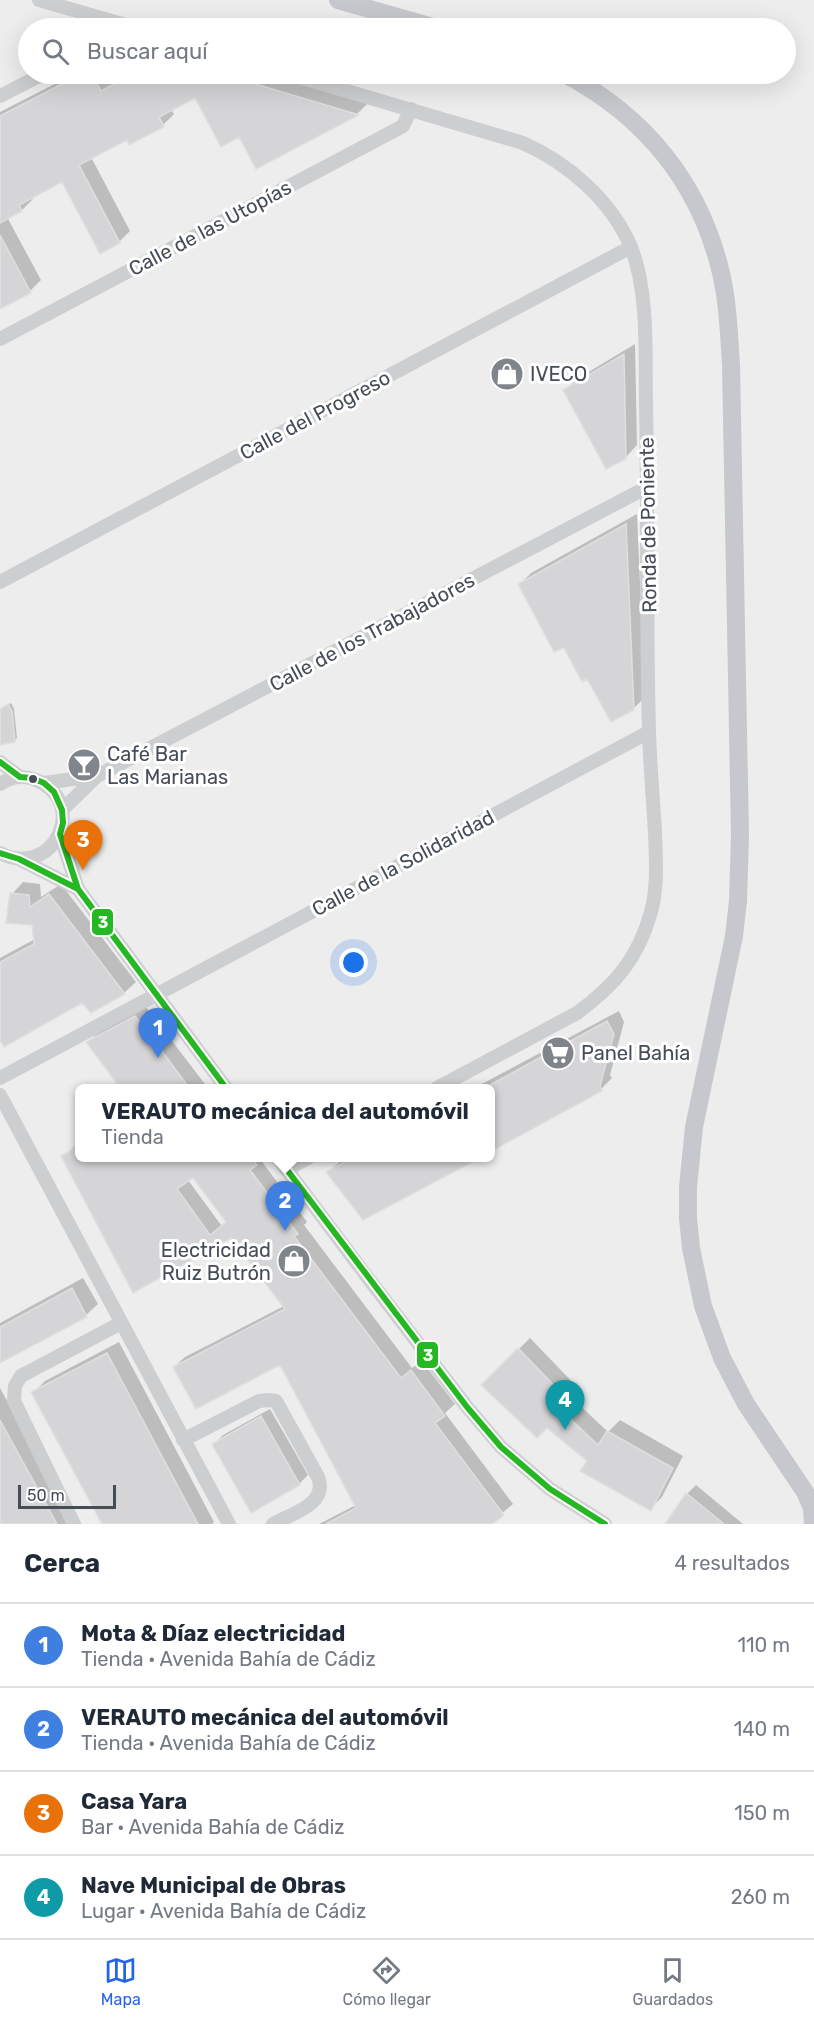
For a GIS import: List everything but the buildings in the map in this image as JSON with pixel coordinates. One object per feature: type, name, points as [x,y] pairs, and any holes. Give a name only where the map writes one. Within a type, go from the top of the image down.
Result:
[{"type":"main road","points":[[338,0],[401,18]]},
{"type":"main road","points":[[584,84],[621,110],[660,147],[676,169],[692,195],[704,223],[714,249],[724,292],[731,376],[740,823],[738,901],[730,959],[694,1127],[688,1187],[688,1218],[695,1275],[712,1334],[731,1379],[805,1492],[812,1508],[813,1524]]},
{"type":"main road","points":[[771,1440],[789,1454],[814,1480]]},
{"type":"street","points":[[39,0],[92,18]]},
{"type":"street","points":[[0,96],[23,84]]},
{"type":"street","name":"Ronda de Poniente","points":[[325,84],[524,143],[558,161],[579,177],[603,203],[618,224],[631,247],[640,284],[644,326],[648,490],[649,732],[657,876],[652,910],[640,945],[622,974],[597,998],[577,1013],[446,1084]]},
{"type":"street","name":"Calle de las Utopías","points":[[0,339],[403,126],[411,109]]},
{"type":"street","name":"Calle del Progreso","points":[[0,582],[631,247]]},
{"type":"street","name":"Calle de los Trabajadores","points":[[62,810],[97,776],[638,492],[648,490]]},
{"type":"street","name":"Calle de la Solidaridad","points":[[0,1078],[649,732]]},
{"type":"street","points":[[0,762],[20,777]]},
{"type":"street","name":"Calle de los Trabajadores","points":[[44,783],[97,776]]},
{"type":"street","points":[[0,784],[20,777],[32,778],[44,783],[54,792],[62,810],[63,823],[54,844],[43,853],[19,859]]},
{"type":"street","points":[[60,834],[78,889],[222,1084]]},
{"type":"street","points":[[0,853],[19,859],[78,889]]},
{"type":"street","points":[[0,1095],[229,1524]]},
{"type":"street","points":[[283,1163],[460,1398],[501,1447],[550,1489],[604,1524]]},
{"type":"street","points":[[74,1524],[14,1401],[15,1386],[21,1376],[122,1323]]},
{"type":"street","points":[[183,1440],[259,1401],[276,1401],[318,1477],[320,1490],[315,1501],[273,1524]]},
{"type":"transit line","name":"3","points":[[0,762],[20,777],[32,778],[44,783],[54,792],[62,810],[63,823],[60,834],[78,889],[223,1084]]},
{"type":"transit line","name":"3","points":[[0,853],[19,859],[78,889],[90,905]]},
{"type":"transit line","name":"3","points":[[281,1162],[467,1407],[501,1447],[550,1489],[605,1524]]},
{"type":"place","name":"IVECO","points":[[507,374]]},
{"type":"place","name":"Café Bar Las Marianas","points":[[84,765]]},
{"type":"place","name":"Casa Yara","points":[[83,870]]},
{"type":"place","name":"Panel Bahía","points":[[558,1053]]},
{"type":"place","name":"Mota & Díaz electricidad","points":[[158,1058]]},
{"type":"place","name":"VERAUTO mecánica del automóvil","points":[[285,1231]]},
{"type":"place","name":"Electricidad Ruiz Butrón","points":[[294,1261]]},
{"type":"place","name":"Nave Municipal de Obras","points":[[565,1430]]}]
